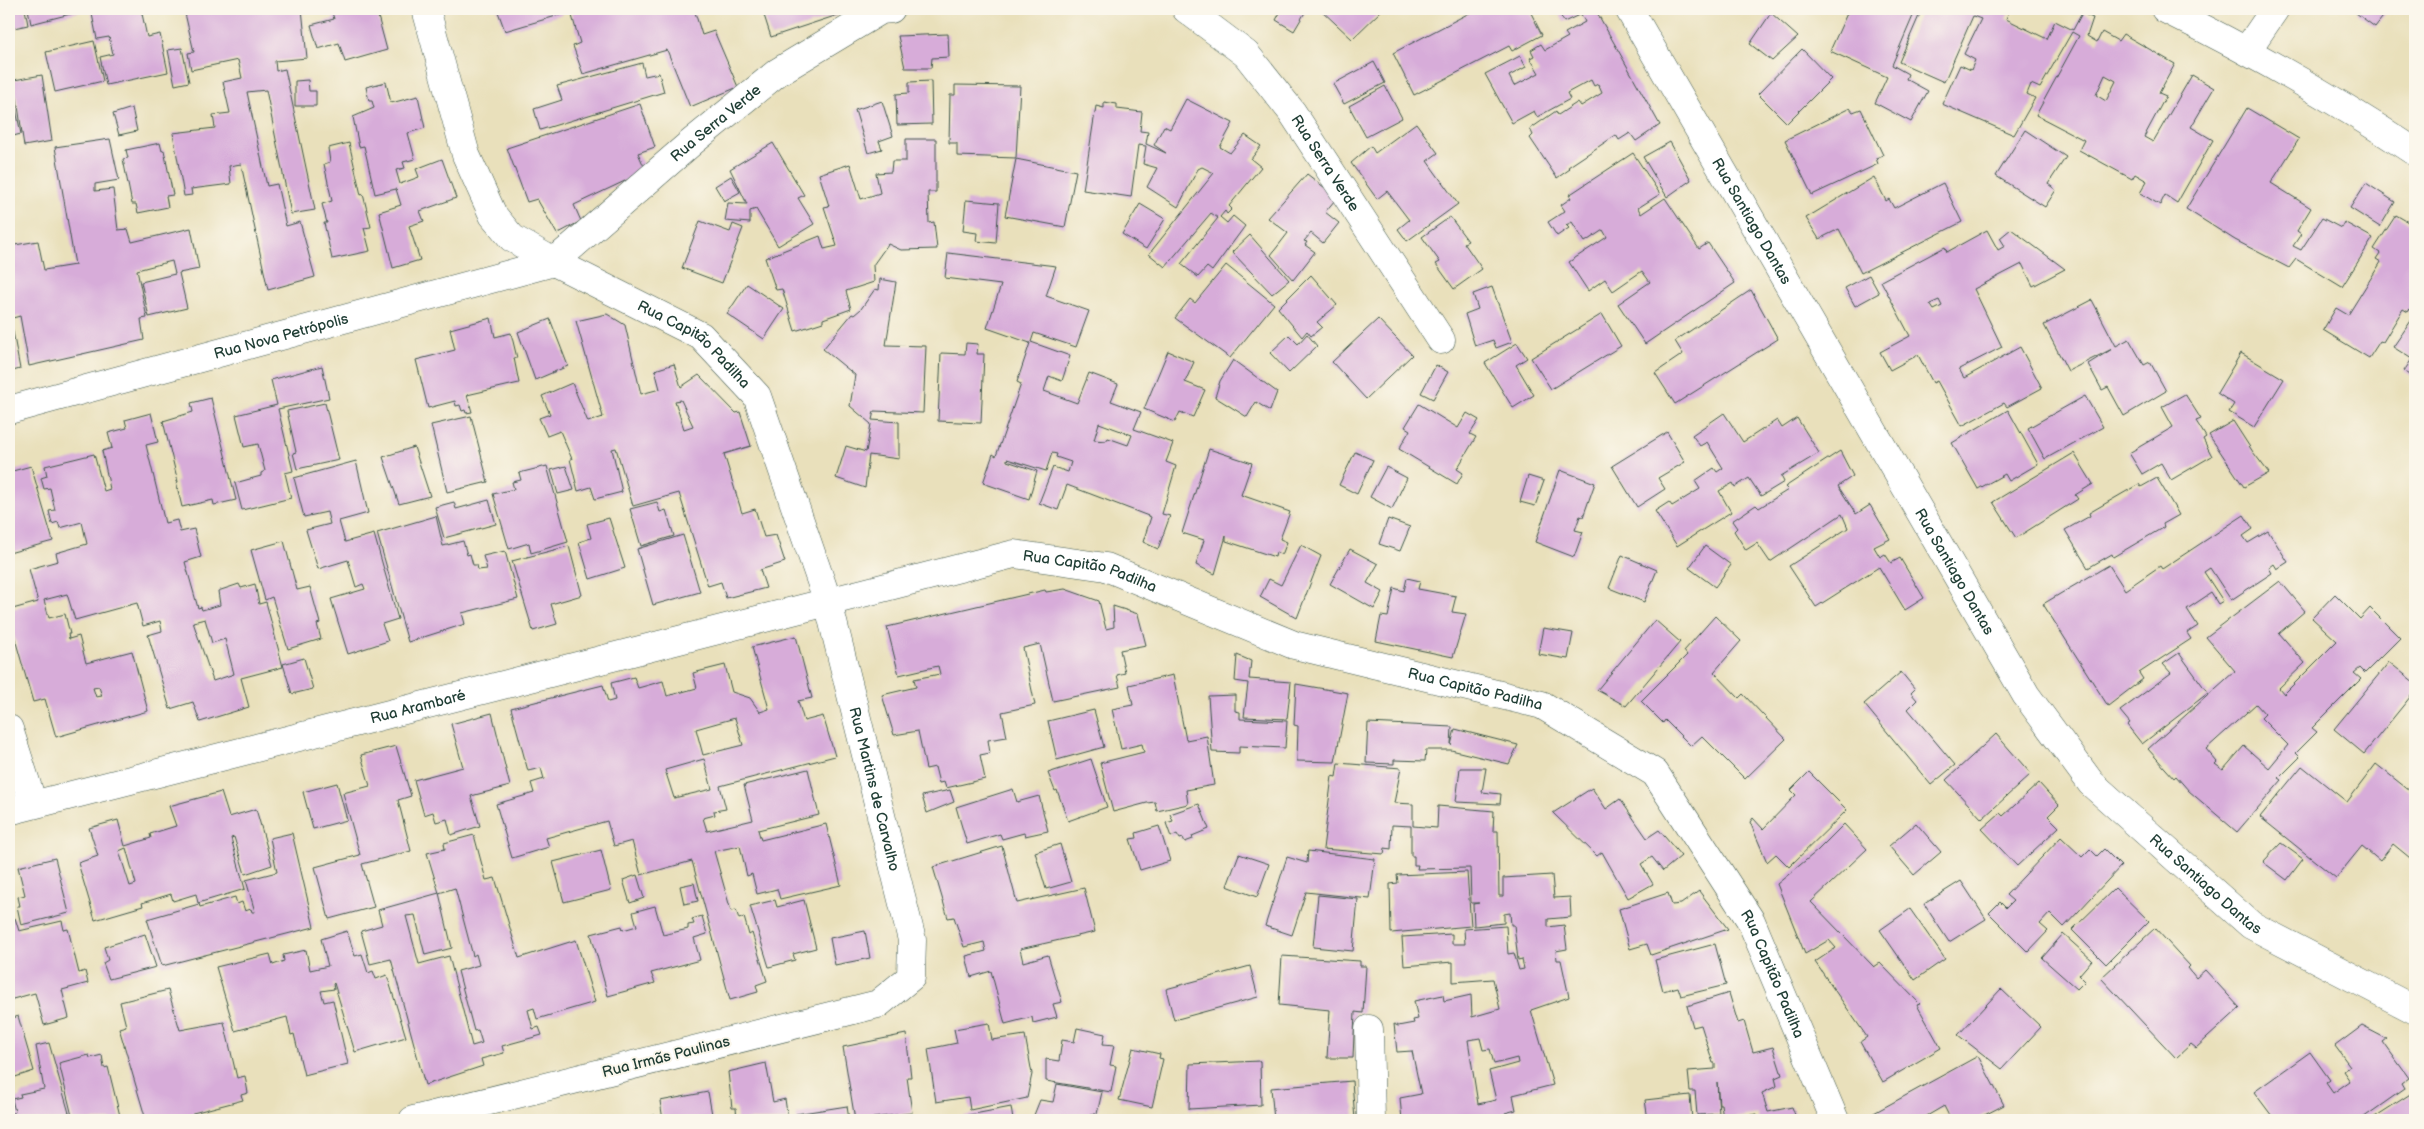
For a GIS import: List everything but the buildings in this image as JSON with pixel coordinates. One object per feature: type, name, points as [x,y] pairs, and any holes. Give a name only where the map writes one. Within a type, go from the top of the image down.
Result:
[{"type":"street","name":"Rua Capitão Padilha","points":[[426,9],[466,155],[493,215],[512,238],[554,262],[701,336],[757,396],[828,602],[1014,554],[1106,566],[1294,645],[1542,705],[1655,773],[1751,921],[1835,1120]]},
{"type":"street","name":"Rua Serra Verde","points":[[554,262],[692,142],[778,72],[881,10],[891,9]]},
{"type":"street","name":"Rua Serra Verde","points":[[1186,9],[1246,54],[1292,112],[1441,340]]},
{"type":"street","name":"Rua Santiago Dantas","points":[[1629,9],[2026,695],[2091,783],[2251,925],[2415,1010]]},
{"type":"street","points":[[2165,9],[2247,50],[2357,113],[2415,152]]},
{"type":"street","points":[[2247,50],[2275,9]]},
{"type":"street","name":"Rua Nova Petrópolis","points":[[9,410],[554,262]]},
{"type":"street","name":"Rua Arambaré","points":[[21,808],[828,602]]},
{"type":"street","name":"Rua Martins de Carvalho","points":[[828,602],[912,940],[911,977]]},
{"type":"street","points":[[9,729],[21,808]]},
{"type":"street","name":"Rua Irmãs Paulinas","points":[[413,1120],[878,1004],[911,977]]},
{"type":"street","points":[[1369,1029],[1371,1120]]}]
